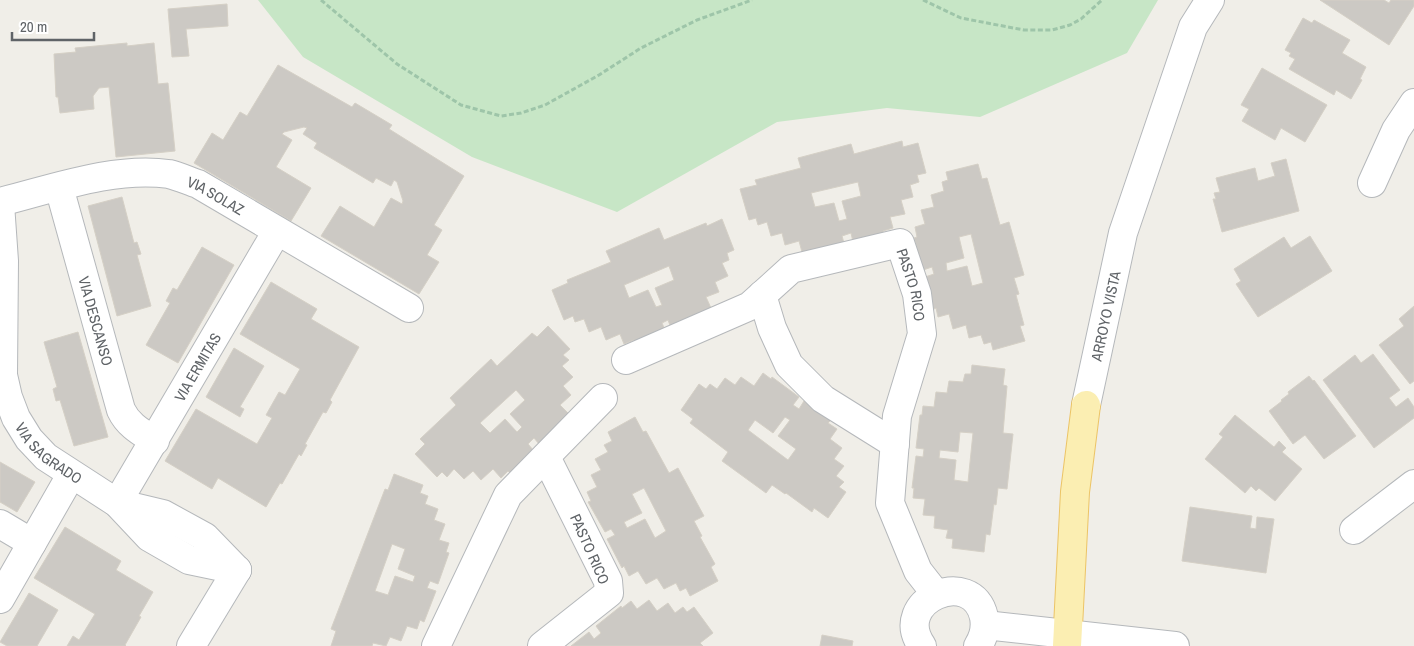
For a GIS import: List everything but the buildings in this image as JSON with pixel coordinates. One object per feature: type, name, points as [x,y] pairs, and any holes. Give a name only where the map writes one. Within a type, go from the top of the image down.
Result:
[{"type":"main road","name":"ARROYO VISTA","points":[[1067,640],[1075,492],[1086,405]]},
{"type":"street","name":"ARROYO VISTA","points":[[1086,405],[1123,233],[1193,27],[1210,0]]},
{"type":"street","points":[[1372,183],[1396,130],[1414,103]]},
{"type":"street","name":"VIA SOLAZ","points":[[0,203],[59,187],[120,174],[170,174],[198,184],[409,308]]},
{"type":"street","name":"VIA DESCANSO","points":[[59,187],[121,410],[132,426],[155,441]]},
{"type":"street","name":"VIA SAGRADO","points":[[0,203],[3,375],[8,397],[16,418],[29,439],[46,457],[71,475],[118,503],[163,514],[205,537],[237,570],[191,646]]},
{"type":"street","name":"VIA ERMITAS","points":[[118,503],[277,232]]},
{"type":"street","name":"PASTO RICO","points":[[626,360],[750,306],[791,269],[900,244],[917,294],[922,334],[897,416],[890,503],[918,571],[936,594]]},
{"type":"street","points":[[762,295],[772,328],[789,365],[823,399],[895,444]]},
{"type":"street","points":[[436,646],[508,495],[603,398]]},
{"type":"street","name":"PASTO RICO","points":[[542,646],[609,593],[608,581],[546,457]]},
{"type":"street","points":[[0,599],[71,475]]},
{"type":"street","points":[[1354,530],[1414,484]]},
{"type":"street","points":[[0,524],[32,543]]},
{"type":"street","points":[[922,646],[914,626],[917,613],[924,602],[936,594],[949,590],[963,593],[974,600],[982,611],[982,635],[1175,646]]},
{"type":"path","points":[[321,0],[396,64],[461,105],[501,116],[545,105],[598,75],[640,48],[697,20],[752,0]]},
{"type":"path","points":[[923,0],[961,18],[1024,30],[1052,30],[1070,25],[1081,19],[1102,0]]},
{"type":"green space","points":[[258,0],[1158,0],[1127,53],[980,117],[887,108],[777,122],[617,212],[472,157],[303,57]]}]
